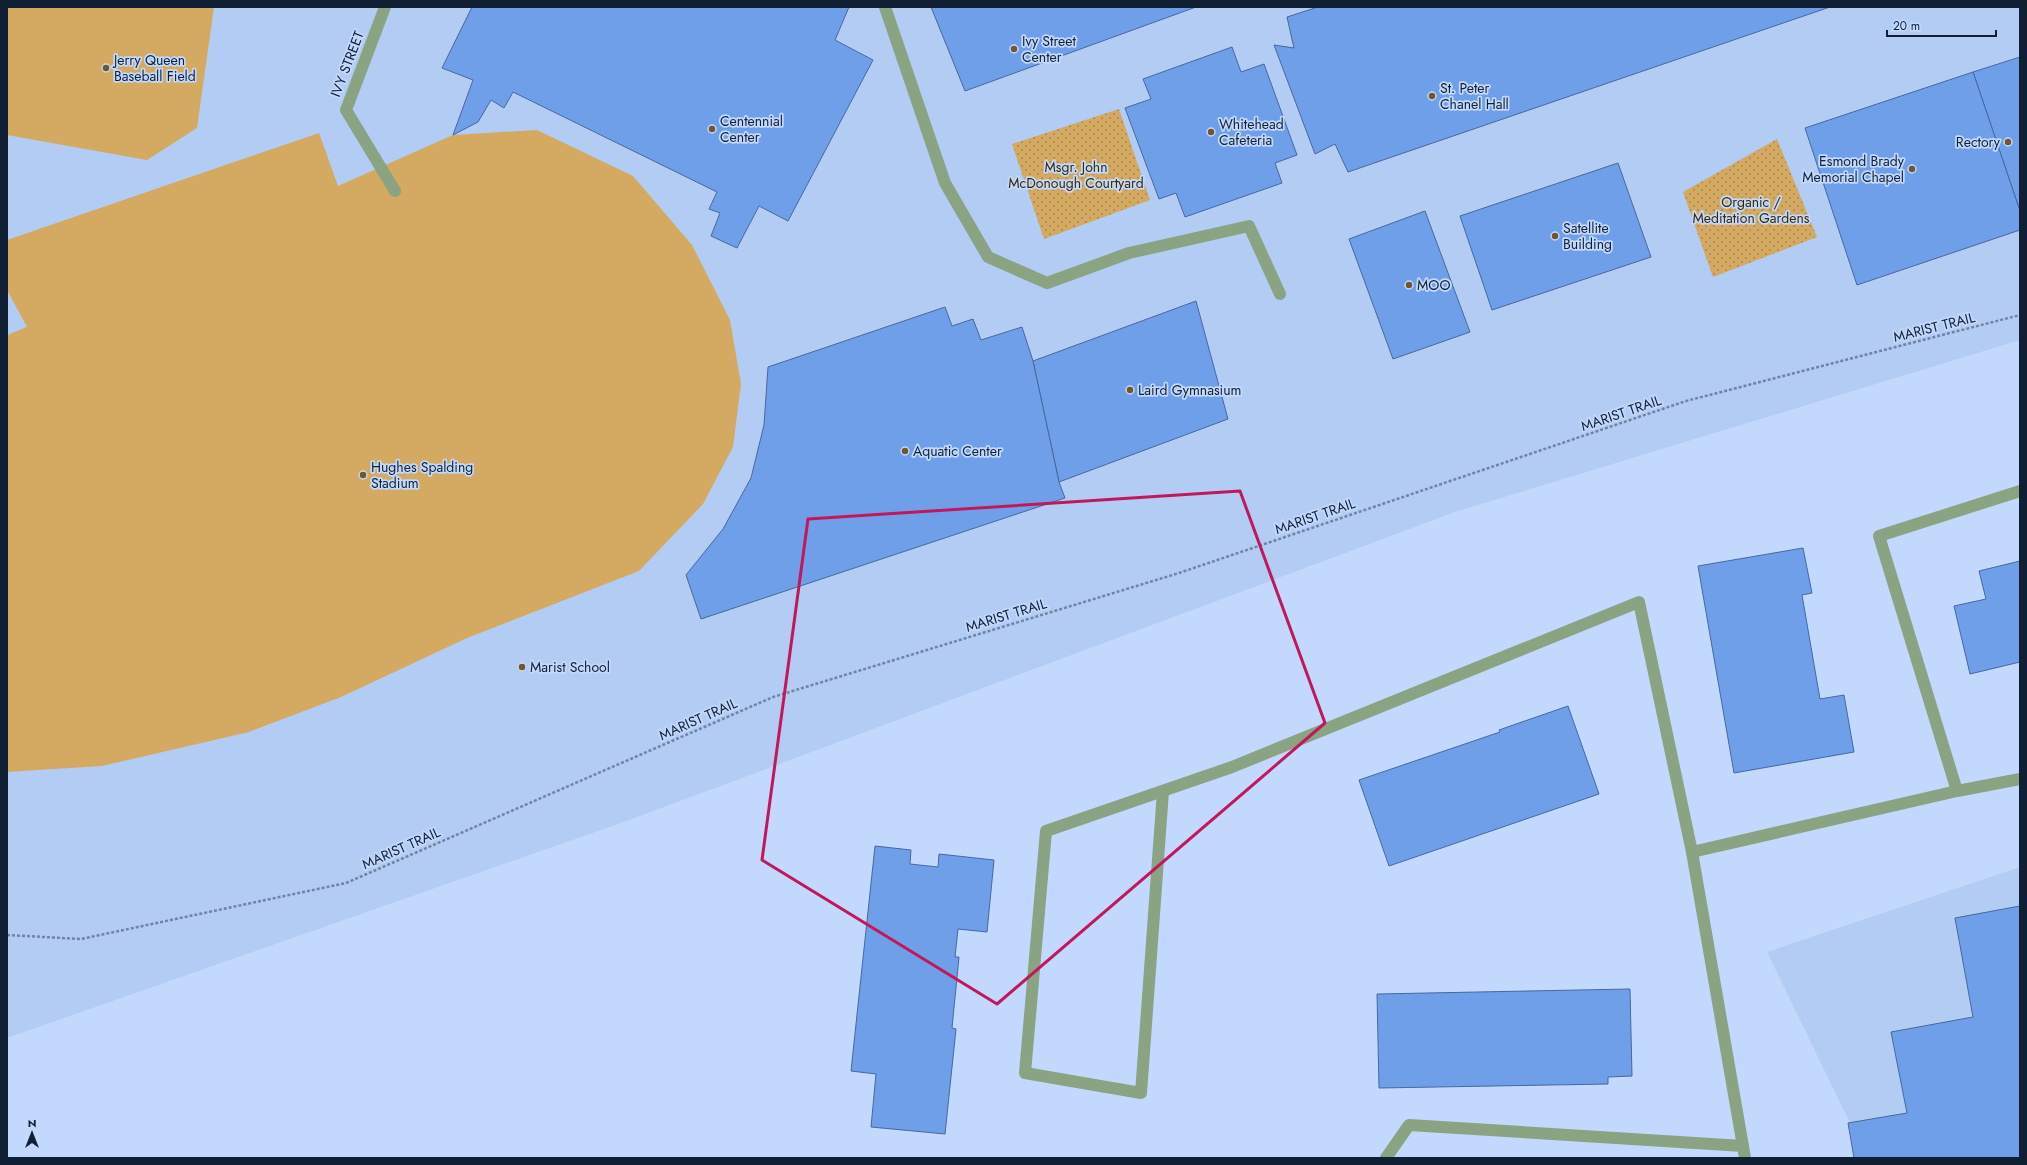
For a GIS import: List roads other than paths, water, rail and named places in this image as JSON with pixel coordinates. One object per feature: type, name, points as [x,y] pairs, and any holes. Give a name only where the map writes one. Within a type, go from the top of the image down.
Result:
[{"type":"street","name":"IVY STREET","points":[[385,7],[346,110],[395,191]]},
{"type":"street","points":[[885,7],[945,183],[988,257],[1047,283],[1129,253],[1249,226],[1280,294]]},
{"type":"street","points":[[1957,791],[1879,536],[2020,491]]},
{"type":"street","points":[[1163,790],[1141,1093],[1025,1073],[1046,831],[1163,790],[1232,767],[1639,602],[1692,852],[1744,1152],[1410,1125],[1386,1158]]},
{"type":"street","points":[[1692,852],[1957,791],[2020,779]]},
{"type":"place","name":"Ivy Street Center","points":[[1014,49]]},
{"type":"place","name":"Jerry Queen Baseball Field","points":[[106,68]]},
{"type":"place","name":"St. Peter Chanel Hall","points":[[1432,96]]},
{"type":"place","name":"Centennial Center","points":[[712,129]]},
{"type":"place","name":"Whitehead Cafeteria","points":[[1211,132]]},
{"type":"place","name":"Rectory","points":[[2008,142]]},
{"type":"place","name":"Esmond Brady Memorial Chapel","points":[[1912,169]]},
{"type":"place","name":"Satellite Building","points":[[1555,236]]},
{"type":"place","name":"MOO","points":[[1409,285]]},
{"type":"place","name":"Laird Gymnasium","points":[[1130,390]]},
{"type":"place","name":"Aquatic Center","points":[[905,451]]},
{"type":"place","name":"Hughes Spalding Stadium","points":[[363,475]]},
{"type":"place","name":"Marist School","points":[[522,667]]},
{"type":"park label","name":"Msgr. John McDonough Courtyard","points":[[1076,176]]},
{"type":"park label","name":"Organic / Meditation Gardens","points":[[1751,210]]}]
